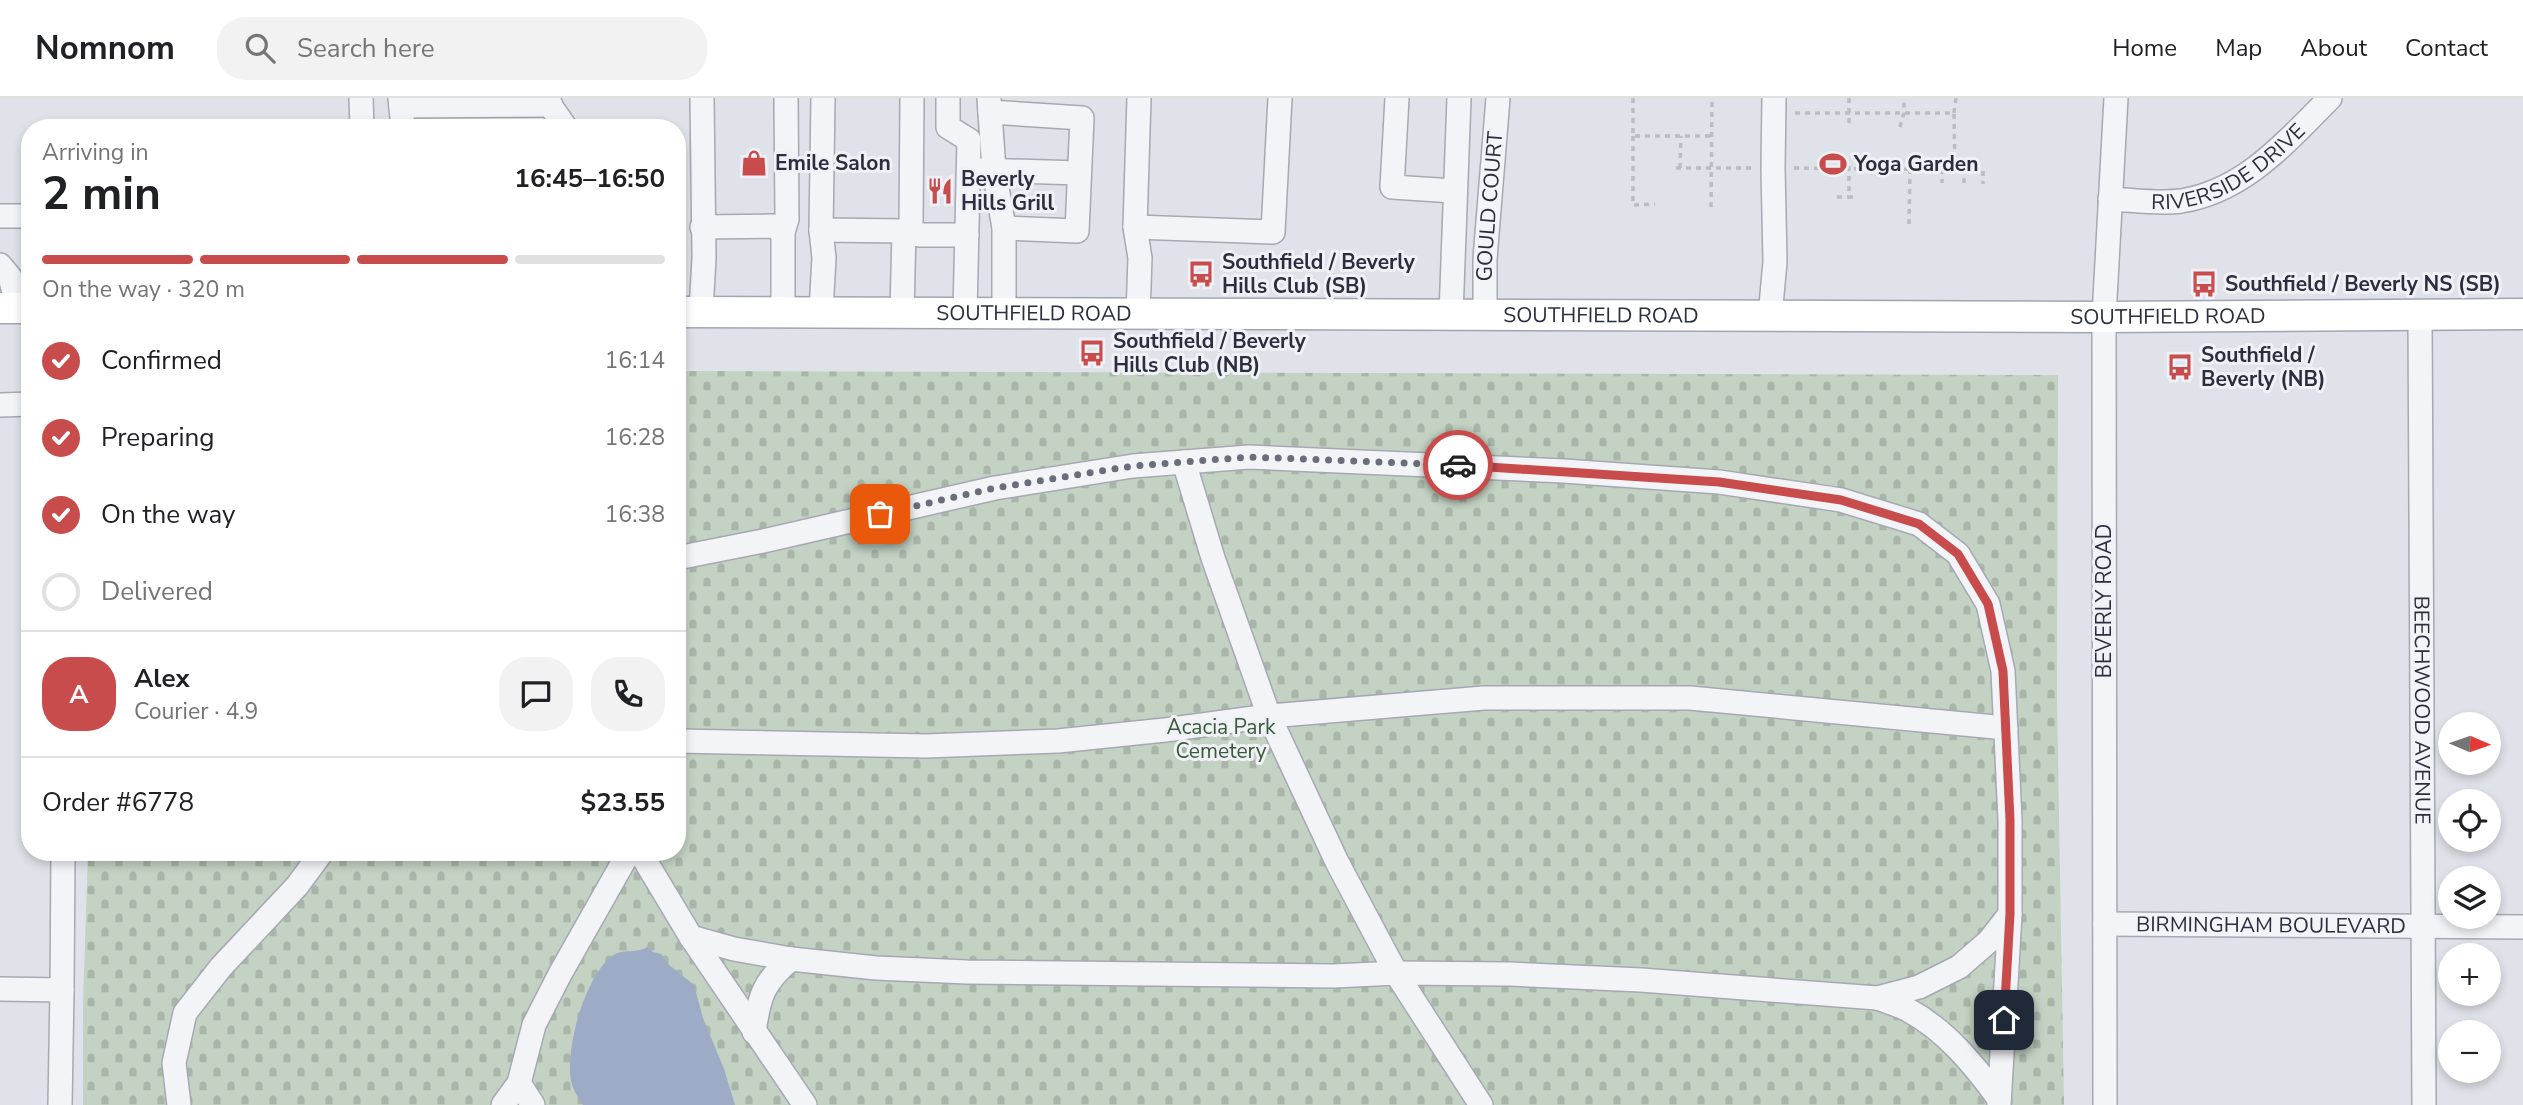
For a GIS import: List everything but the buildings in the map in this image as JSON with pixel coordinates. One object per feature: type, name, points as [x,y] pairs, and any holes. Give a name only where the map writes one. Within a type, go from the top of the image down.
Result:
[{"type":"main road","name":"SOUTHFIELD ROAD","points":[[689,312],[2104,317],[2523,314]]},
{"type":"street","points":[[361,98],[362,119]]},
{"type":"street","points":[[689,312],[704,258],[702,98]]},
{"type":"street","points":[[783,311],[786,98]]},
{"type":"street","points":[[821,311],[824,258],[821,230],[823,98]]},
{"type":"street","points":[[902,312],[904,231],[911,224],[912,98]]},
{"type":"street","points":[[948,98],[948,127],[969,140],[965,312]]},
{"type":"street","points":[[1138,314],[1140,258],[1135,227],[1139,98]]},
{"type":"street","points":[[1135,227],[1273,232],[1280,98]]},
{"type":"street","points":[[1397,98],[1392,187],[1454,191]]},
{"type":"street","points":[[1451,315],[1459,98]]},
{"type":"street","name":"GOULD COURT","points":[[1485,314],[1485,259],[1498,98]]},
{"type":"street","name":"BEVERLY ROAD","points":[[2105,1105],[2104,317],[2116,98]]},
{"type":"street","name":"RIVERSIDE DRIVE","points":[[2110,199],[2180,201],[2230,185],[2252,172],[2284,145],[2330,98]]},
{"type":"street","points":[[402,110],[548,102],[560,119]]},
{"type":"street","points":[[1004,228],[1077,231],[1082,118],[989,105],[994,170],[1004,228],[1004,312]]},
{"type":"street","points":[[1770,316],[1775,262],[1774,105]]},
{"type":"street","points":[[969,169],[1079,173]]},
{"type":"street","points":[[0,216],[21,216]]},
{"type":"street","points":[[702,227],[773,226],[783,232]]},
{"type":"street","points":[[821,230],[967,235]]},
{"type":"street","points":[[0,265],[10,276],[16,308]]},
{"type":"street","name":"BEECHWOOD AVENUE","points":[[2420,314],[2424,1105]]},
{"type":"street","points":[[0,405],[21,404]]},
{"type":"street","points":[[686,556],[995,488],[1133,466],[1249,457],[1345,459],[1719,482],[1841,500],[1919,524],[1958,554],[1988,604],[2003,671],[2010,820],[2010,914],[1999,1102]]},
{"type":"street","points":[[1184,462],[1213,558],[1269,716],[1337,862],[1396,973],[1481,1105]]},
{"type":"street","points":[[686,741],[926,746],[1058,741],[1269,716],[1484,698],[1690,698],[2006,728]]},
{"type":"street","points":[[60,1105],[62,861]]},
{"type":"street","points":[[179,1105],[174,1063],[185,1013],[221,967],[297,886],[315,861]]},
{"type":"street","points":[[503,1105],[519,1083],[534,1025],[624,861]]},
{"type":"street","points":[[645,861],[691,937],[805,1105]]},
{"type":"street","points":[[1877,998],[1919,986],[1959,967],[1989,942],[2010,914]]},
{"type":"street","name":"BIRMINGHAM BOULEVARD","points":[[2105,924],[2523,926]]},
{"type":"street","points":[[691,937],[791,960],[876,968],[967,972],[1576,976],[1877,998],[1909,1010],[1942,1035],[1975,1066],[1999,1102]]},
{"type":"street","points":[[754,1032],[758,1005],[772,975],[791,960]]},
{"type":"street","points":[[0,989],[62,990]]},
{"type":"street","points":[[519,1083],[533,1105]]},
{"type":"path","points":[[1633,98],[1633,205],[1655,204]]},
{"type":"path","points":[[1711,207],[1712,98]]},
{"type":"path","points":[[1849,98],[1849,127]]},
{"type":"path","points":[[1900,127],[1904,98]]},
{"type":"path","points":[[1955,169],[1956,98]]},
{"type":"path","points":[[1774,105],[1849,113],[1954,113]]},
{"type":"path","points":[[1633,136],[1712,136]]},
{"type":"path","points":[[1681,136],[1678,168],[1849,167],[1984,170],[1983,184]]},
{"type":"path","points":[[1849,167],[1849,197]]},
{"type":"path","points":[[1909,224],[1910,169]]},
{"type":"path","points":[[1942,169],[1942,183]]},
{"type":"path","points":[[1964,169],[1964,183]]},
{"type":"path","points":[[1837,197],[1858,197]]},
{"type":"green space","name":"Acacia Park Cemetery","points":[[686,371],[2058,375],[2057,699],[2064,1105],[83,1105],[88,861],[686,861]]},
{"type":"water","points":[[647,947],[661,954],[668,964],[694,985],[703,1018],[724,1069],[735,1105],[583,1105],[576,1093],[571,1081],[571,1051],[579,1014],[593,980],[612,956]]},
{"type":"way so far","points":[[880,514],[995,488],[1133,466],[1249,457],[1458,465]]},
{"type":"place","name":"Emile Salon","points":[[754,163]]},
{"type":"place","name":"Yoga Garden","points":[[1833,164]]},
{"type":"place","name":"Beverly Hills Grill","points":[[940,191]]},
{"type":"place","name":"Southfield / Beverly Hills Club (SB)","points":[[1201,274]]},
{"type":"place","name":"Southfield / Beverly NS (SB)","points":[[2204,284]]},
{"type":"place","name":"Southfield / Beverly Hills Club (NB)","points":[[1092,353]]},
{"type":"place","name":"Southfield / Beverly (NB)","points":[[2180,367]]},
{"type":"route","points":[[1458,465],[1719,482],[1841,500],[1919,524],[1958,554],[1988,604],[2003,671],[2010,820],[2010,914],[2004,1020]]}]
